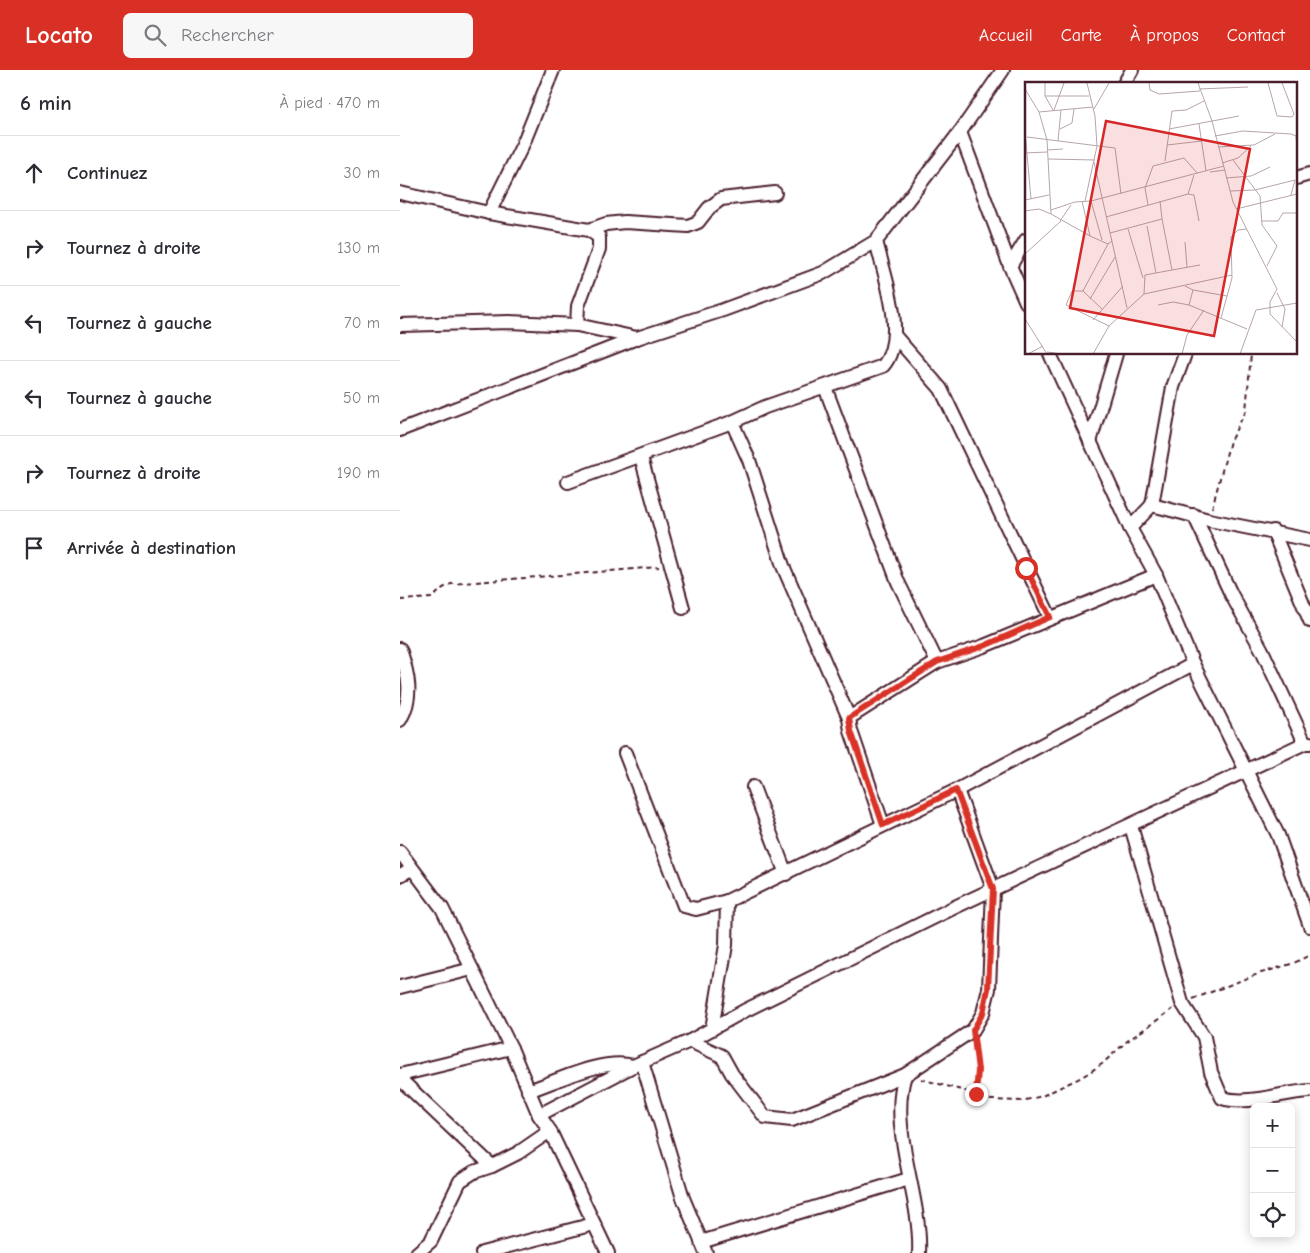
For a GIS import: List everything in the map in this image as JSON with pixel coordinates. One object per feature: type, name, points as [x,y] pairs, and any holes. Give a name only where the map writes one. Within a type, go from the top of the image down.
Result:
[{"type":"street","points":[[488,213],[523,144],[553,70]]},
{"type":"street","points":[[400,430],[637,338],[723,310],[823,273],[876,240],[960,132],[1003,70]]},
{"type":"street","points":[[1125,82],[1132,70]]},
{"type":"street","points":[[960,132],[1010,266],[1025,300]]},
{"type":"street","points":[[400,193],[488,213],[589,230],[599,237],[599,250],[578,306],[577,325]]},
{"type":"street","points":[[589,230],[606,224],[625,222],[688,226],[698,222],[709,208],[721,199],[775,193]]},
{"type":"street","points":[[568,482],[641,457],[766,407],[883,366],[891,357],[894,335],[892,308],[876,240]]},
{"type":"street","points":[[1010,266],[1025,242]]},
{"type":"street","points":[[400,325],[509,322],[577,325],[637,338]]},
{"type":"street","points":[[894,335],[941,389],[1050,617]]},
{"type":"street","points":[[1050,355],[1130,528],[1156,575],[1193,664],[1244,770],[1278,835],[1310,926]]},
{"type":"street","points":[[1090,442],[1116,355]]},
{"type":"street","points":[[1130,528],[1152,505],[1173,387],[1185,355]]},
{"type":"street","points":[[825,387],[898,582],[937,662]]},
{"type":"street","points":[[732,422],[749,460],[783,566],[849,718],[851,731],[883,825]]},
{"type":"street","points":[[641,457],[683,608]]},
{"type":"street","points":[[1152,505],[1209,520],[1273,531],[1310,540]]},
{"type":"street","points":[[539,1115],[637,1064],[690,1041],[993,889],[1131,826],[1244,770],[1307,743],[1262,650],[1231,594],[1194,515]]},
{"type":"street","points":[[1273,531],[1310,621]]},
{"type":"street","points":[[849,718],[937,662],[984,646],[1050,617],[1156,575]]},
{"type":"street","points":[[400,649],[409,678],[409,695],[405,712],[400,720]]},
{"type":"street","points":[[625,753],[684,906],[696,909],[727,902],[786,874],[956,790],[1193,664]]},
{"type":"street","points":[[753,787],[786,874]]},
{"type":"street","points":[[690,1041],[722,1056],[732,1074],[765,1116],[792,1120],[906,1075],[973,1030],[983,1013],[988,989],[993,889],[956,790]]},
{"type":"street","points":[[1131,826],[1182,1003],[1204,1037],[1211,1072],[1222,1098],[1236,1102],[1288,1092],[1310,1091]]},
{"type":"street","points":[[400,852],[442,908],[511,1048],[539,1115],[550,1131],[608,1253]]},
{"type":"street","points":[[400,875],[412,868]]},
{"type":"street","points":[[712,1029],[726,945],[727,902]]},
{"type":"street","points":[[400,987],[472,969]]},
{"type":"street","points":[[400,1075],[511,1048]]},
{"type":"street","points":[[528,1091],[581,1072],[619,1062],[637,1064]]},
{"type":"street","points":[[637,1064],[684,1198],[704,1247],[909,1179]]},
{"type":"street","points":[[906,1075],[900,1090],[909,1179],[921,1232],[919,1253]]},
{"type":"street","points":[[400,1079],[492,1166]]},
{"type":"street","points":[[417,1253],[431,1240],[460,1180],[518,1153],[550,1131]]},
{"type":"street","points":[[482,1253],[594,1224]]},
{"type":"path","points":[[1209,520],[1230,441],[1246,411],[1251,355]]},
{"type":"path","points":[[400,600],[432,598],[443,588],[451,584],[672,566]]},
{"type":"path","points":[[906,1075],[976,1094],[991,1100],[1022,1100],[1042,1096],[1102,1064],[1126,1042],[1182,1003],[1258,974],[1294,963],[1310,955]]},
{"type":"path","points":[[973,1030],[978,1070],[976,1094]]},
{"type":"route","points":[[976,1094],[978,1070],[974,1053],[973,1030],[983,1013],[988,989],[993,889],[956,790],[883,825],[851,731],[849,718],[937,662],[984,646],[1050,617],[1026,568]]}]
